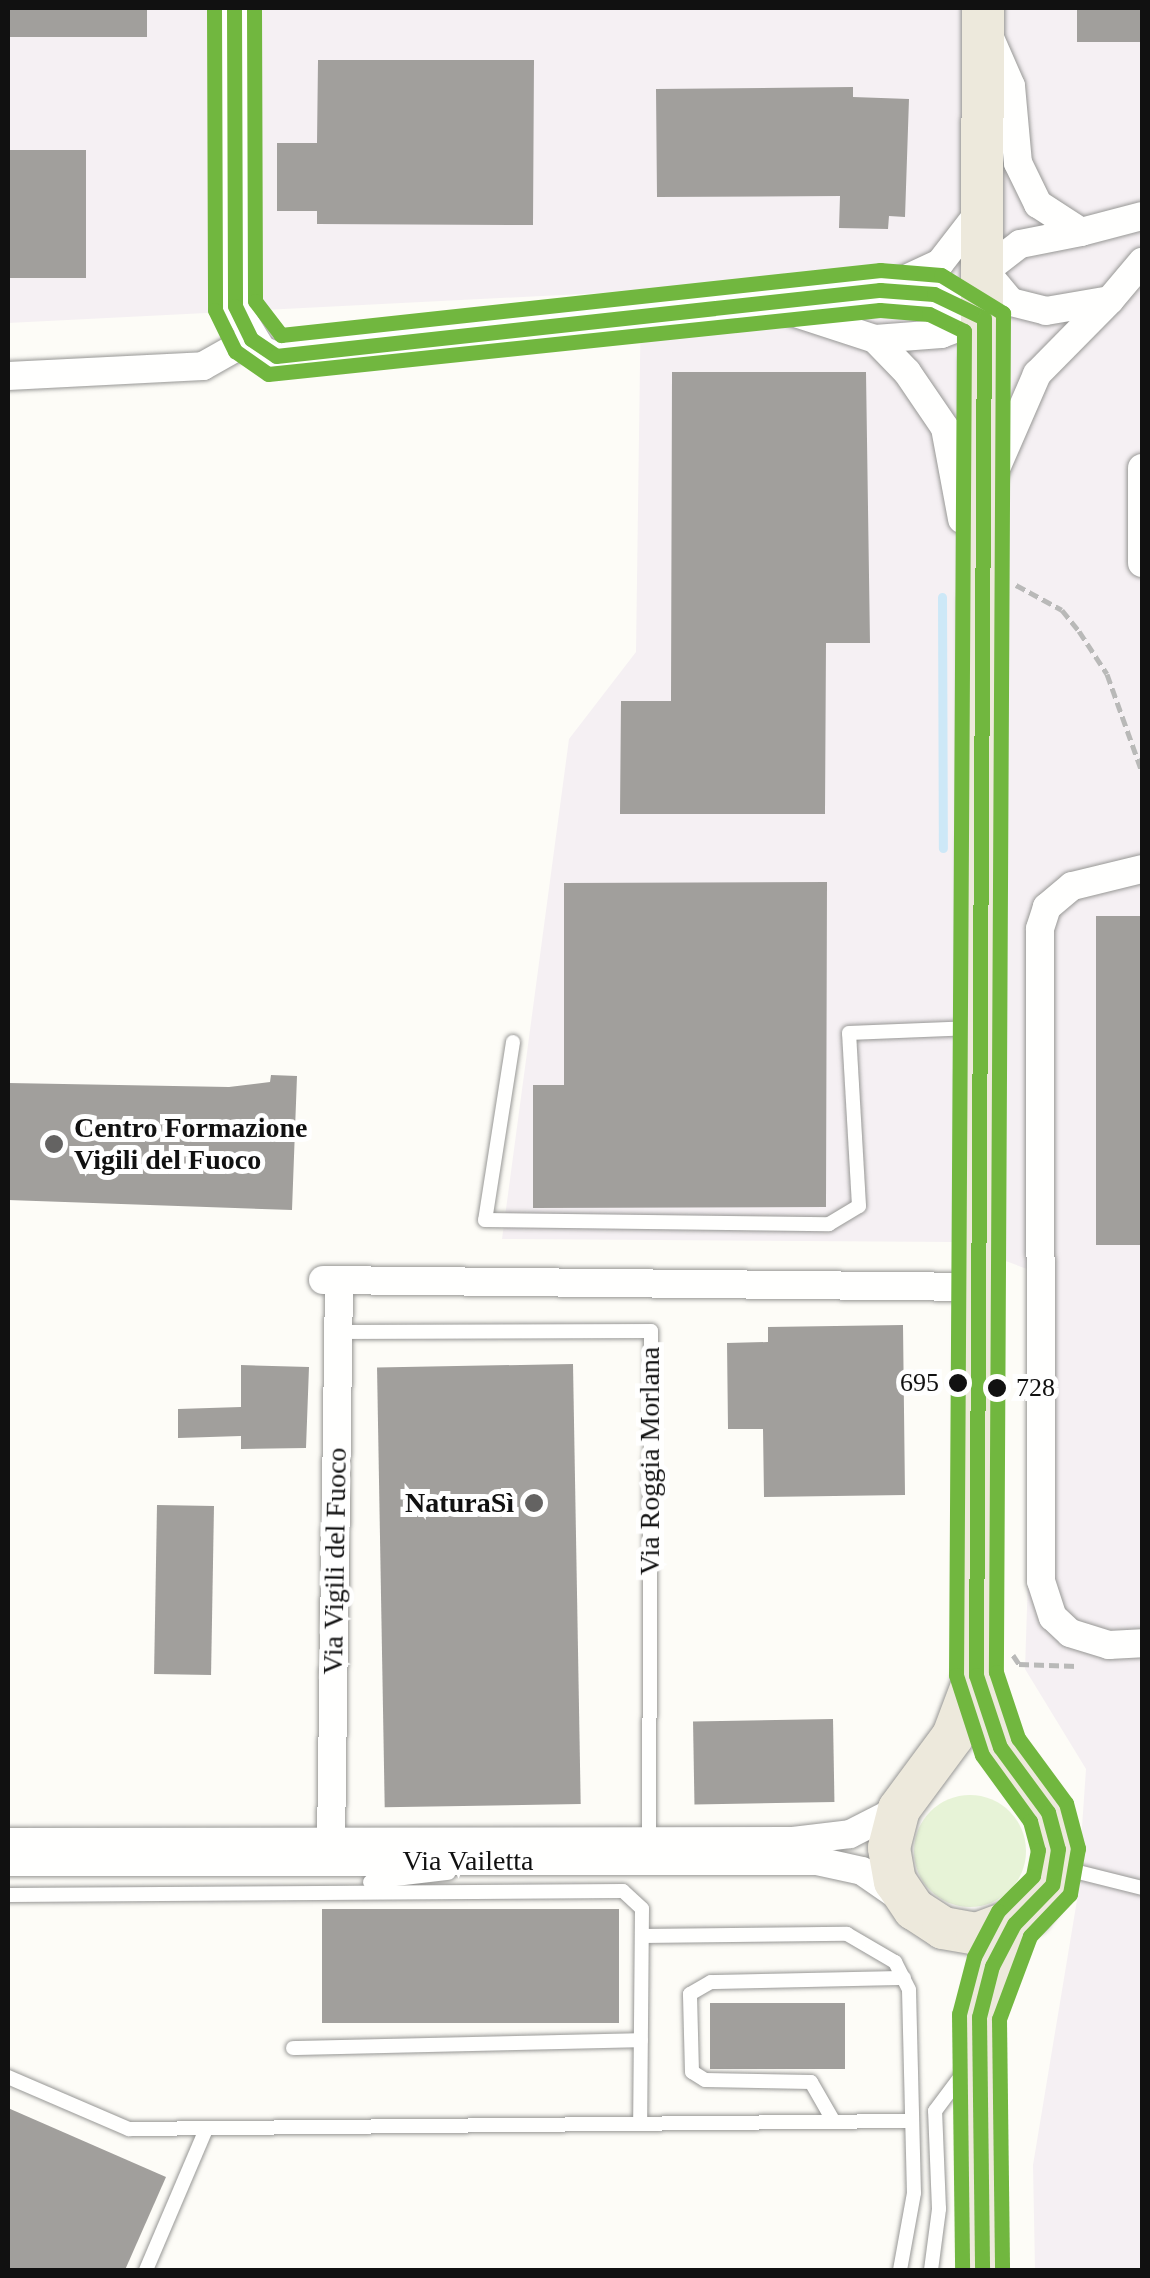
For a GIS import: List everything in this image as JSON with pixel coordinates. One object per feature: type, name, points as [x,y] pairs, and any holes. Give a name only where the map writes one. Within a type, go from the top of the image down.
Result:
[{"type":"main road","points":[[982,2270],[979,2034],[992,1966],[1014,1924],[1042,1900],[1058,1867],[1048,1812],[1016,1774],[976,1675],[978,1028],[996,590],[981,520],[983,16]]},
{"type":"main road","points":[[976,1675],[912,1794],[890,1864],[929,1919],[979,2034]]},
{"type":"main road","points":[[912,1794],[974,1763],[1016,1774]]},
{"type":"main road","points":[[929,1919],[976,1934],[1014,1924]]},
{"type":"street","points":[[234,8],[235,306],[251,340],[276,356],[774,306],[880,290],[934,294],[984,318]]},
{"type":"street","points":[[983,16],[1010,86],[1025,184],[1046,212],[1081,232]]},
{"type":"street","points":[[880,290],[940,263],[984,205]]},
{"type":"street","points":[[1110,300],[1025,310],[984,271],[1020,244],[1142,216]]},
{"type":"street","points":[[981,520],[1023,397],[1054,352],[1110,300],[1142,262]]},
{"type":"street","points":[[774,306],[875,340],[941,334],[984,318]]},
{"type":"street","points":[[8,376],[203,366],[251,340]]},
{"type":"street","points":[[875,340],[945,428],[996,590]]},
{"type":"street","points":[[1142,468],[1142,563]]},
{"type":"street","points":[[1142,870],[1072,886],[1047,907],[1040,929],[1041,1582],[1053,1617],[1070,1633],[1109,1644],[1142,1643]]},
{"type":"street","name":"Via Vigili del Fuoco","points":[[331,1842],[339,1332],[331,1280],[977,1286]]},
{"type":"street","name":"Via Vailetta","points":[[8,1842],[831,1839],[912,1794]]},
{"type":"street","name":"Via Vailetta","points":[[8,1862],[830,1862],[873,1876],[929,1919]]},
{"type":"lane","points":[[514,1042],[485,1220],[829,1224],[859,1206],[849,1033],[978,1028]]},
{"type":"lane","name":"Via Roggia Morlana","points":[[339,1332],[650,1331],[649,1842]]},
{"type":"lane","points":[[305,1889],[558,1861]]},
{"type":"lane","points":[[1058,1867],[1142,1888]]},
{"type":"lane","points":[[8,1893],[32,1896],[305,1889],[623,1891],[642,1909],[640,2124]]},
{"type":"lane","points":[[642,1936],[846,1934],[882,1948],[904,1978],[906,2121],[914,2193],[900,2270]]},
{"type":"lane","points":[[834,2122],[811,2082],[705,2080],[692,2072],[690,1994],[711,1982],[904,1978]]},
{"type":"lane","points":[[931,2270],[939,2208],[935,2111],[979,2034]]},
{"type":"lane","points":[[293,2048],[641,2040]]},
{"type":"lane","points":[[8,2079],[128,2129],[906,2121]]},
{"type":"lane","points":[[146,2270],[206,2129]]},
{"type":"path","points":[[996,590],[1050,601],[1079,631],[1107,674],[1142,772]]},
{"type":"shaded area","points":[[8,8],[1142,8],[1142,2270],[1035,2270],[1033,2165],[1077,1900],[1086,1769],[1025,1669],[1038,1273],[954,1242],[502,1239],[569,739],[636,652],[641,291],[8,323]]},
{"type":"green space","points":[[970,1795],[992,1799],[1010,1811],[1022,1829],[1026,1851],[1022,1873],[1010,1891],[992,1903],[970,1907],[948,1903],[930,1891],[918,1873],[914,1851],[918,1829],[930,1811],[948,1799]]},
{"type":"building","points":[[8,8],[147,8],[147,37],[8,37]]},
{"type":"building","points":[[1077,8],[1142,8],[1142,42],[1077,42]]},
{"type":"building","points":[[318,60],[534,60],[533,225],[317,224],[317,211],[277,211],[277,143],[317,143]]},
{"type":"building","points":[[853,87],[853,97],[909,99],[905,217],[889,216],[888,229],[839,228],[840,196],[657,197],[656,89]]},
{"type":"building","points":[[8,150],[86,150],[86,278],[8,278]]},
{"type":"building","points":[[672,372],[866,372],[870,643],[826,643],[825,814],[620,814],[621,701],[671,701]]},
{"type":"building","points":[[827,882],[826,1207],[533,1208],[533,1085],[564,1085],[564,883]]},
{"type":"building","points":[[1096,916],[1142,916],[1142,1245],[1096,1245]]},
{"type":"building","points":[[271,1075],[297,1076],[292,1210],[8,1200],[8,1083],[229,1087],[270,1082]]},
{"type":"building","points":[[903,1325],[905,1495],[764,1497],[763,1429],[728,1429],[727,1343],[768,1342],[768,1327]]},
{"type":"building","points":[[573,1364],[581,1804],[385,1807],[377,1367]]},
{"type":"building","points":[[241,1365],[309,1367],[306,1448],[241,1449],[241,1436],[178,1438],[178,1409],[241,1407]]},
{"type":"building","points":[[157,1505],[214,1506],[211,1675],[154,1674]]},
{"type":"building","points":[[833,1719],[834,1802],[694,1804],[693,1721]]},
{"type":"building","points":[[322,1909],[619,1909],[619,2023],[322,2023]]},
{"type":"building","points":[[710,2003],[845,2003],[845,2069],[710,2069]]},
{"type":"building","points":[[8,2108],[166,2177],[125,2270],[8,2270]]},
{"type":"waterway","points":[[942,597],[943,848]]},
{"type":"transit line","points":[[214,8],[215,310],[235,351],[268,374],[880,310],[929,314],[964,331],[956,1675],[982,1755],[1030,1821],[1038,1850],[1033,1876],[998,1911],[974,1957],[959,2014],[962,2270]]},
{"type":"transit line","points":[[234,8],[235,306],[251,339],[276,356],[880,290],[934,294],[984,318],[976,1675],[1000,1747],[1048,1812],[1058,1849],[1052,1885],[1014,1924],[992,1966],[979,2017],[982,2270]]},
{"type":"transit line","points":[[254,8],[255,301],[281,335],[880,270],[941,275],[1003,313],[996,1672],[1018,1738],[1066,1803],[1078,1848],[1070,1894],[1030,1936],[999,2019],[1002,2270]]},
{"type":"place","name":"Centro Formazione Vigili del Fuoco","points":[[54,1144]]},
{"type":"place","name":"695","points":[[958,1383]]},
{"type":"place","name":"728","points":[[997,1388]]},
{"type":"place","name":"NaturaSì","points":[[534,1503]]}]
